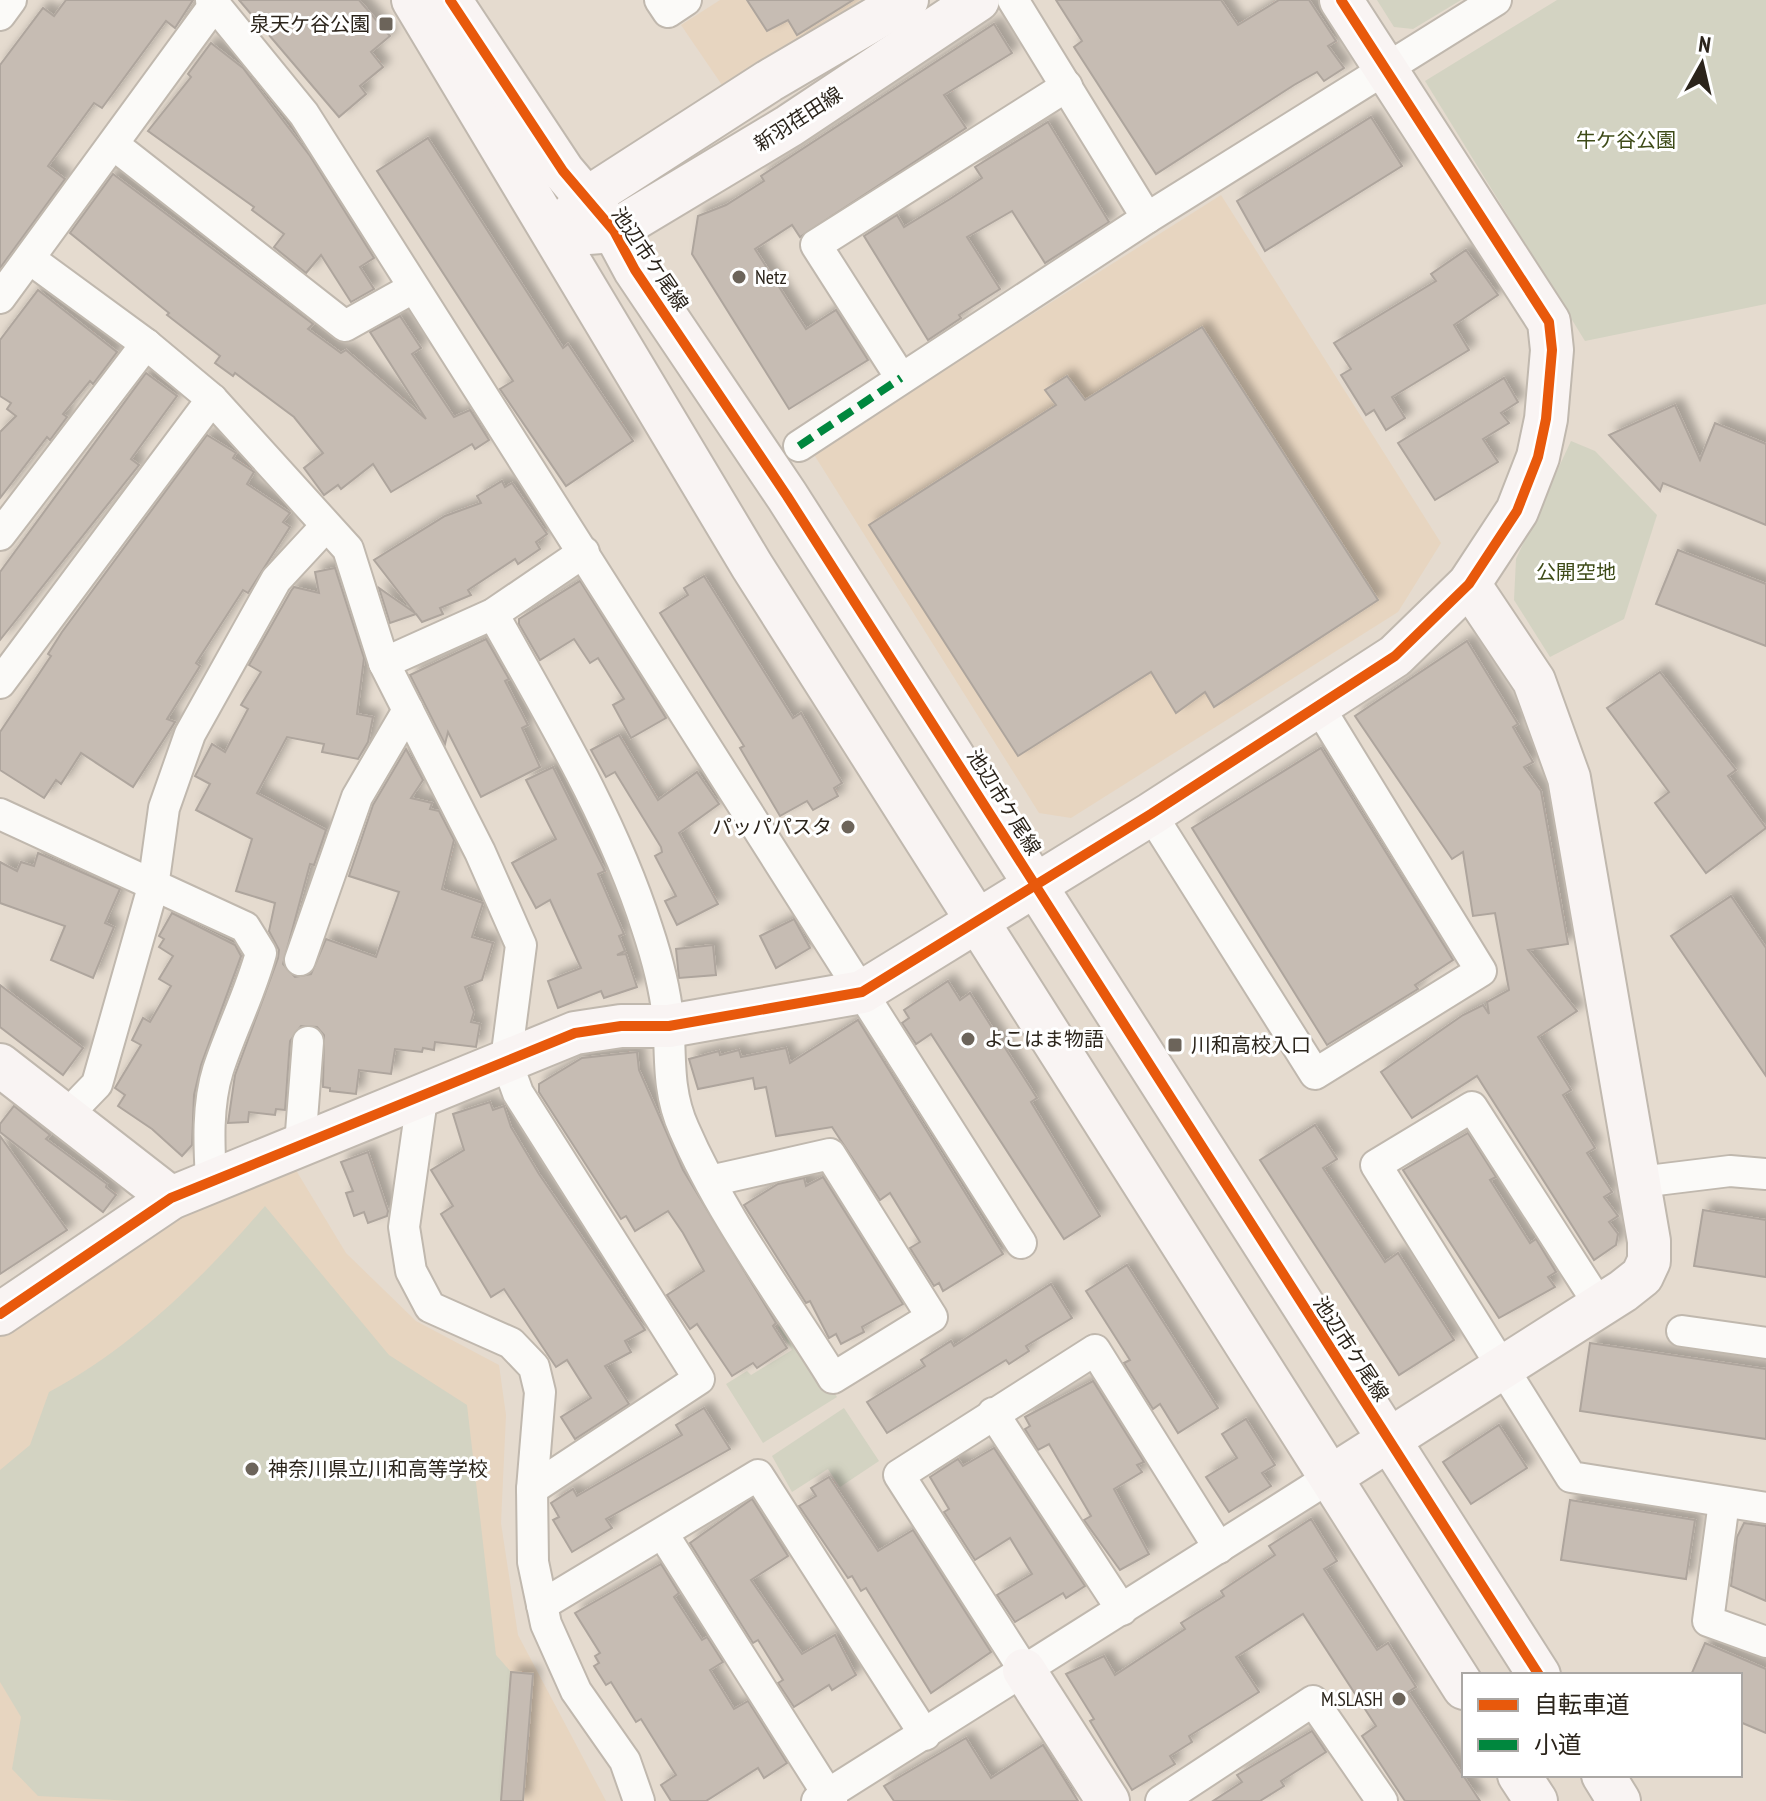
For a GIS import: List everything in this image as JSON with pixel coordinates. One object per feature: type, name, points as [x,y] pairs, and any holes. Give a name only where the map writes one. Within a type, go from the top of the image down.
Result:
[{"type":"street","points":[[0,15],[11,0]]},
{"type":"street","points":[[413,0],[752,566],[979,919],[1462,1685]]},
{"type":"street","name":"池辺市ケ尾線","points":[[450,0],[509,93],[586,199],[614,231],[635,270],[796,509],[1538,1673]]},
{"type":"street","points":[[660,0],[668,12],[686,0]]},
{"type":"street","points":[[555,235],[586,199],[769,81],[907,0]]},
{"type":"street","name":"新羽荏田線","points":[[614,231],[789,126],[978,0]]},
{"type":"street","points":[[1013,0],[1147,218]]},
{"type":"street","points":[[0,1314],[171,1198],[422,1099],[506,1060],[575,1033],[621,1026],[669,1026],[862,992],[1151,814],[1395,656],[1469,584],[1517,511],[1538,457],[1546,419],[1551,364],[1549,322],[1341,0]]},
{"type":"street","points":[[799,446],[1147,218],[1496,0]]},
{"type":"street","points":[[0,298],[114,145],[213,2],[304,114],[1021,1243]]},
{"type":"street","points":[[901,378],[816,245],[1067,86]]},
{"type":"street","points":[[114,145],[345,326],[413,288]]},
{"type":"street","points":[[555,235],[614,231]]},
{"type":"street","points":[[30,259],[146,344],[212,399],[348,549],[384,663],[521,945],[506,1060],[518,1093],[699,1379],[532,1489]]},
{"type":"street","points":[[0,535],[146,344]]},
{"type":"street","points":[[0,683],[212,399]]},
{"type":"street","points":[[67,1115],[97,1084],[153,887],[164,808],[190,734],[276,580],[326,526]]},
{"type":"street","points":[[384,663],[493,614],[584,552]]},
{"type":"street","points":[[663,1534],[826,1799],[1024,1670],[1600,1306],[1642,1276],[1649,1261],[1640,1182],[1569,778],[1555,731],[1534,681],[1469,584]]},
{"type":"street","points":[[493,614],[557,729],[627,872],[648,930],[669,1026],[667,1075],[683,1127],[710,1181],[833,1378],[932,1317],[830,1154],[710,1181]]},
{"type":"street","points":[[1151,814],[1315,1074],[1481,971],[1319,707]]},
{"type":"street","points":[[300,960],[357,797],[408,710]]},
{"type":"street","points":[[0,814],[245,927],[261,953],[250,994],[217,1072],[208,1137],[211,1181]]},
{"type":"street","points":[[300,1145],[308,1042]]},
{"type":"street","points":[[0,1065],[171,1198]]},
{"type":"street","points":[[422,1099],[404,1227],[411,1271],[430,1307],[511,1343],[534,1367],[540,1392],[532,1489],[533,1562],[546,1624],[576,1691],[625,1761],[639,1801]]},
{"type":"street","points":[[1600,1306],[1472,1107],[1376,1165],[1571,1477],[1766,1508]]},
{"type":"street","points":[[1640,1182],[1730,1171],[1766,1174]]},
{"type":"street","points":[[1682,1331],[1766,1343]]},
{"type":"street","points":[[1108,1801],[899,1475],[1095,1350],[1219,1548]]},
{"type":"street","points":[[993,1413],[1122,1610]]},
{"type":"street","points":[[542,1605],[758,1475],[925,1735]]},
{"type":"street","points":[[1724,1502],[1708,1621],[1766,1642]]},
{"type":"street","points":[[1161,1801],[1313,1701],[1382,1801]]},
{"type":"street","points":[[1520,1777],[1536,1801]]},
{"type":"street","points":[[1604,1777],[1619,1801]]},
{"type":"shaded area","points":[[720,0],[861,0],[724,88],[681,25]]},
{"type":"shaded area","points":[[1221,195],[1441,543],[1398,612],[1071,818],[1039,813],[813,453]]},
{"type":"shaded area","name":"神奈川県立川和高等学校","points":[[288,1157],[346,1253],[416,1321],[499,1365],[506,1415],[501,1523],[518,1635],[606,1801],[0,1801],[0,1333],[202,1199]]},
{"type":"green space","points":[[1377,0],[1461,0],[1413,29],[1394,27]]},
{"type":"green space","name":"牛ケ谷公園","points":[[1557,0],[1766,0],[1766,304],[1585,341],[1425,81]]},
{"type":"green space","name":"公開空地","points":[[1571,441],[1595,451],[1657,515],[1624,619],[1550,657],[1514,600],[1516,559]]},
{"type":"green space","name":"神奈川県立川和高等学校","points":[[265,1206],[389,1355],[467,1405],[496,1655],[511,1672],[501,1801],[134,1801],[38,1796],[12,1769],[21,1717],[0,1682],[0,1470],[30,1445],[49,1392],[109,1354],[165,1309],[192,1285]]},
{"type":"green space","points":[[789,1320],[837,1397],[763,1443],[726,1384],[747,1371],[751,1375],[792,1350],[778,1327]]},
{"type":"green space","points":[[844,1408],[879,1461],[840,1487],[828,1469],[792,1492],[772,1456]]},
{"type":"building","points":[[66,0],[193,0],[175,28],[166,21],[102,108],[94,103],[48,166],[65,179],[0,268],[0,65],[43,8],[54,16]]},
{"type":"building","points":[[239,0],[359,0],[390,36],[371,52],[383,67],[360,86],[366,94],[339,117]]},
{"type":"building","points":[[747,0],[853,0],[797,35],[788,20],[767,31]]},
{"type":"building","points":[[1056,0],[1221,0],[1238,25],[1279,0],[1309,0],[1336,41],[1328,46],[1344,68],[1324,81],[1317,72],[1156,174],[1074,47],[1082,41]]},
{"type":"building","points":[[994,24],[1012,53],[944,95],[966,128],[800,237],[792,225],[755,249],[806,329],[836,310],[868,360],[789,409],[692,254],[698,216],[726,205],[764,181],[761,176]]},
{"type":"building","points":[[211,43],[243,68],[310,156],[374,258],[360,267],[374,289],[351,302],[321,255],[306,273],[274,247],[284,234],[252,210],[254,207],[148,131],[191,77],[188,74]]},
{"type":"building","points":[[1371,117],[1402,166],[1265,251],[1237,201]]},
{"type":"building","points":[[1048,122],[1109,222],[1045,263],[1012,211],[967,237],[1000,289],[959,315],[961,318],[928,340],[864,236],[897,215],[904,227],[950,199],[982,178],[975,167]]},
{"type":"building","points":[[428,138],[563,348],[568,344],[633,441],[566,486],[500,389],[513,381],[377,171]]},
{"type":"building","points":[[113,174],[313,324],[308,329],[341,353],[346,350],[426,419],[370,332],[400,316],[421,348],[412,354],[454,417],[470,410],[489,440],[475,449],[472,444],[391,492],[373,464],[341,489],[338,485],[324,495],[304,468],[323,453],[294,417],[235,373],[233,376],[215,363],[220,356],[70,233]]},
{"type":"building","points":[[1466,250],[1498,295],[1454,325],[1469,350],[1392,397],[1405,418],[1386,430],[1374,410],[1366,415],[1341,375],[1351,369],[1334,343],[1436,281],[1431,274]]},
{"type":"building","points":[[38,290],[117,352],[93,384],[90,381],[63,414],[67,417],[50,440],[47,437],[0,498],[0,432],[16,416],[7,409],[11,403],[0,396],[0,340]]},
{"type":"building","points":[[1202,327],[1378,600],[1214,707],[1205,692],[1176,713],[1151,672],[1018,756],[869,525],[1056,405],[1045,390],[1067,376],[1085,400]]},
{"type":"building","points":[[146,373],[177,396],[131,459],[139,465],[0,640],[0,572]]},
{"type":"building","points":[[1504,378],[1518,402],[1501,413],[1509,423],[1483,439],[1498,462],[1435,500],[1398,443]]},
{"type":"building","points":[[1675,405],[1700,460],[1715,423],[1766,444],[1766,525],[1663,483],[1660,491],[1609,435]]},
{"type":"building","points":[[207,435],[236,453],[233,458],[254,472],[247,484],[290,513],[283,522],[290,527],[248,593],[243,590],[196,663],[200,666],[167,719],[175,722],[133,787],[81,753],[61,784],[56,780],[44,798],[0,770],[0,732],[51,656],[48,654],[62,632]]},
{"type":"building","points":[[502,481],[505,487],[512,483],[547,534],[536,542],[540,549],[518,564],[515,559],[468,590],[471,595],[440,608],[443,614],[422,622],[416,614],[390,623],[379,588],[415,613],[374,560],[445,516],[481,503],[477,496]]},
{"type":"building","points":[[1678,550],[1766,584],[1766,646],[1656,604]]},
{"type":"building","points":[[335,568],[364,658],[357,714],[373,717],[368,742],[358,759],[322,752],[324,744],[287,737],[257,793],[326,830],[314,865],[310,864],[283,964],[295,977],[311,974],[326,939],[376,957],[399,892],[349,876],[373,805],[406,749],[423,780],[411,798],[432,803],[430,809],[439,811],[454,840],[442,889],[483,903],[472,937],[493,943],[482,980],[465,987],[474,1012],[471,1022],[480,1024],[476,1047],[435,1042],[434,1050],[395,1049],[391,1074],[359,1070],[356,1094],[330,1091],[330,1088],[323,1087],[324,1035],[317,1027],[301,1026],[290,1041],[285,1110],[276,1109],[275,1115],[249,1112],[248,1122],[228,1123],[235,1075],[278,958],[279,950],[269,931],[275,903],[236,891],[252,839],[196,810],[210,784],[195,776],[212,744],[225,752],[248,709],[241,705],[261,672],[249,665],[291,591],[294,587],[319,593],[315,572]]},
{"type":"building","points":[[704,576],[793,718],[801,713],[842,783],[834,788],[838,796],[813,810],[807,801],[780,816],[740,748],[744,746],[660,613],[688,595],[684,588]]},
{"type":"building","points":[[580,581],[666,718],[631,738],[613,705],[624,699],[598,658],[590,663],[574,639],[540,660],[519,624],[519,619]]},
{"type":"building","points":[[486,639],[509,679],[505,681],[528,725],[522,728],[540,767],[481,797],[448,732],[445,744],[410,675]]},
{"type":"building","points":[[1467,641],[1518,724],[1513,727],[1533,762],[1524,767],[1541,791],[1568,944],[1528,950],[1577,1011],[1538,1037],[1571,1090],[1563,1095],[1595,1148],[1587,1153],[1612,1192],[1604,1197],[1618,1216],[1609,1222],[1618,1234],[1616,1245],[1594,1260],[1477,1076],[1412,1118],[1381,1072],[1463,1015],[1483,1005],[1489,1014],[1487,1002],[1509,990],[1495,913],[1473,916],[1463,852],[1452,859],[1355,716]]},
{"type":"building","points":[[1660,672],[1736,770],[1728,776],[1766,828],[1706,873],[1655,803],[1669,792],[1607,708]]},
{"type":"building","points":[[619,735],[658,800],[697,772],[719,804],[679,833],[718,904],[677,925],[665,901],[676,896],[655,856],[662,852],[661,847],[615,772],[606,777],[591,750]]},
{"type":"building","points":[[1321,748],[1453,960],[1415,985],[1418,989],[1327,1045],[1192,828]]},
{"type":"building","points":[[553,767],[605,871],[598,874],[624,934],[619,936],[625,951],[617,955],[626,954],[637,987],[604,998],[601,991],[558,1008],[548,981],[581,968],[550,900],[536,908],[512,863],[556,839],[526,780]]},
{"type":"building","points":[[38,853],[120,889],[105,923],[114,927],[93,978],[51,960],[65,926],[0,903],[0,862],[17,871],[21,862],[34,866]]},
{"type":"building","points":[[1731,896],[1766,948],[1766,1076],[1671,936]]},
{"type":"building","points":[[172,913],[235,945],[241,956],[201,1065],[194,1095],[192,1145],[182,1156],[152,1129],[118,1106],[125,1095],[115,1088],[141,1045],[132,1040],[143,1018],[150,1022],[171,986],[159,979],[173,956],[159,947],[164,939],[159,936]]},
{"type":"building","points":[[794,919],[810,948],[776,968],[760,936]]},
{"type":"building","points":[[713,945],[716,975],[679,978],[676,949]]},
{"type":"building","points":[[948,981],[960,1000],[970,993],[1037,1098],[1031,1102],[1100,1216],[1064,1239],[931,1034],[916,1044],[902,1023],[909,1018],[904,1010]]},
{"type":"building","points":[[0,985],[83,1048],[63,1075],[0,1027]]},
{"type":"building","points":[[858,1020],[1003,1254],[943,1291],[939,1283],[934,1286],[910,1248],[920,1242],[890,1193],[880,1200],[832,1127],[776,1136],[766,1087],[755,1089],[753,1078],[698,1089],[689,1059],[719,1051],[720,1055],[739,1050],[741,1057],[786,1048],[790,1063]]},
{"type":"building","points":[[637,1052],[639,1070],[683,1170],[776,1323],[773,1326],[787,1348],[757,1368],[753,1363],[732,1376],[697,1324],[690,1329],[667,1295],[704,1271],[683,1233],[668,1211],[635,1231],[626,1216],[621,1219],[539,1092],[539,1084],[582,1058]]},
{"type":"building","points":[[490,1102],[493,1110],[504,1106],[511,1127],[539,1174],[645,1330],[625,1341],[631,1352],[605,1366],[629,1404],[575,1439],[561,1417],[591,1398],[567,1360],[556,1367],[504,1289],[491,1297],[441,1214],[453,1206],[431,1170],[464,1150],[453,1114]]},
{"type":"building","points":[[14,1106],[50,1135],[46,1139],[107,1184],[106,1187],[116,1195],[103,1212],[0,1132],[0,1124]]},
{"type":"building","points":[[1315,1125],[1337,1159],[1323,1168],[1385,1262],[1398,1253],[1454,1340],[1399,1375],[1260,1160]]},
{"type":"building","points":[[1468,1133],[1496,1177],[1490,1180],[1530,1243],[1536,1239],[1556,1272],[1548,1277],[1555,1287],[1499,1318],[1403,1170]]},
{"type":"building","points":[[0,1136],[67,1230],[0,1274]]},
{"type":"building","points":[[368,1152],[388,1211],[387,1216],[368,1223],[364,1212],[354,1216],[346,1193],[353,1191],[341,1162]]},
{"type":"building","points":[[823,1177],[903,1304],[862,1327],[864,1332],[841,1344],[836,1334],[829,1338],[810,1301],[806,1303],[744,1205],[778,1184],[804,1178],[806,1186]]},
{"type":"building","points":[[1703,1210],[1766,1220],[1766,1277],[1694,1266]]},
{"type":"building","points":[[1127,1265],[1218,1408],[1178,1433],[1160,1404],[1153,1409],[1124,1363],[1130,1360],[1086,1291]]},
{"type":"building","points":[[1051,1284],[1072,1318],[1026,1346],[1029,1351],[1009,1364],[1006,1360],[887,1433],[867,1402],[925,1366],[921,1360],[951,1341],[954,1346]]},
{"type":"building","points":[[1590,1343],[1766,1369],[1766,1439],[1580,1411]]},
{"type":"building","points":[[1093,1381],[1144,1462],[1137,1465],[1142,1472],[1114,1489],[1149,1554],[1120,1570],[1084,1520],[1091,1516],[1049,1444],[1038,1450],[1025,1429],[1030,1426],[1025,1417]]},
{"type":"building","points":[[704,1408],[730,1449],[606,1519],[612,1528],[572,1552],[553,1520],[559,1517],[551,1503],[573,1489],[577,1496],[682,1435],[676,1425]]},
{"type":"building","points":[[1246,1419],[1275,1465],[1262,1473],[1271,1486],[1229,1512],[1206,1477],[1237,1458],[1222,1434]]},
{"type":"building","points":[[1499,1425],[1527,1468],[1471,1504],[1443,1462]]},
{"type":"building","points":[[994,1448],[1085,1586],[1066,1598],[1063,1593],[1015,1622],[997,1595],[1032,1574],[1010,1538],[975,1560],[944,1512],[949,1509],[930,1477],[958,1459],[963,1466]]},
{"type":"building","points":[[829,1477],[878,1551],[913,1530],[991,1652],[931,1693],[866,1588],[861,1591],[852,1576],[848,1578],[799,1506],[816,1496],[811,1488]]},
{"type":"building","points":[[752,1499],[788,1556],[751,1580],[802,1654],[835,1635],[856,1675],[832,1690],[829,1685],[794,1707],[778,1683],[783,1680],[758,1640],[753,1643],[690,1543]]},
{"type":"building","points":[[1570,1500],[1695,1520],[1686,1579],[1561,1560]]},
{"type":"building","points":[[1311,1519],[1337,1561],[1324,1569],[1377,1650],[1388,1643],[1416,1687],[1408,1692],[1480,1801],[1405,1801],[1362,1736],[1376,1726],[1303,1614],[1236,1657],[1259,1692],[1189,1736],[1192,1742],[1170,1756],[1175,1764],[1132,1790],[1066,1674],[1104,1656],[1115,1675],[1185,1629],[1181,1623],[1224,1596],[1221,1591],[1275,1555],[1269,1546]]},
{"type":"building","points":[[1744,1523],[1766,1526],[1766,1601],[1731,1586],[1737,1537]]},
{"type":"building","points":[[661,1564],[679,1593],[674,1597],[702,1640],[707,1637],[723,1662],[710,1670],[734,1709],[748,1701],[787,1763],[764,1778],[758,1768],[706,1801],[671,1801],[661,1785],[676,1775],[641,1719],[636,1722],[611,1682],[606,1685],[594,1666],[599,1663],[595,1656],[600,1653],[575,1613]]},
{"type":"building","points":[[1705,1643],[1766,1669],[1766,1733],[1742,1723],[1742,1673],[1692,1673]]},
{"type":"building","points":[[511,1672],[533,1674],[523,1801],[501,1801]]},
{"type":"building","points":[[1312,1731],[1326,1752],[1281,1781],[1284,1786],[1260,1801],[1213,1801],[1242,1782],[1237,1775]]},
{"type":"building","points":[[966,1738],[991,1778],[1043,1745],[1078,1801],[894,1801],[884,1786]]},
{"type":"marked path","points":[[799,446],[901,378]]},
{"type":"cycle path","points":[[450,0],[563,171],[614,231],[635,270],[787,496],[1538,1673]]},
{"type":"cycle path","points":[[0,1314],[171,1198],[575,1033],[621,1026],[669,1026],[862,992],[1151,814],[1395,656],[1469,584],[1517,511],[1538,457],[1546,419],[1552,350],[1549,322],[1341,0]]},
{"type":"place","name":"泉天ケ谷公園","points":[[386,24]]},
{"type":"place","name":"Netz","points":[[739,277]]},
{"type":"place","name":"パッパパスタ","points":[[848,827]]},
{"type":"place","name":"よこはま物語","points":[[968,1039]]},
{"type":"place","name":"川和高校入口","points":[[1175,1045]]},
{"type":"place","name":"神奈川県立川和高等学校","points":[[252,1469]]},
{"type":"place","name":"M.SLASH","points":[[1399,1699]]}]
